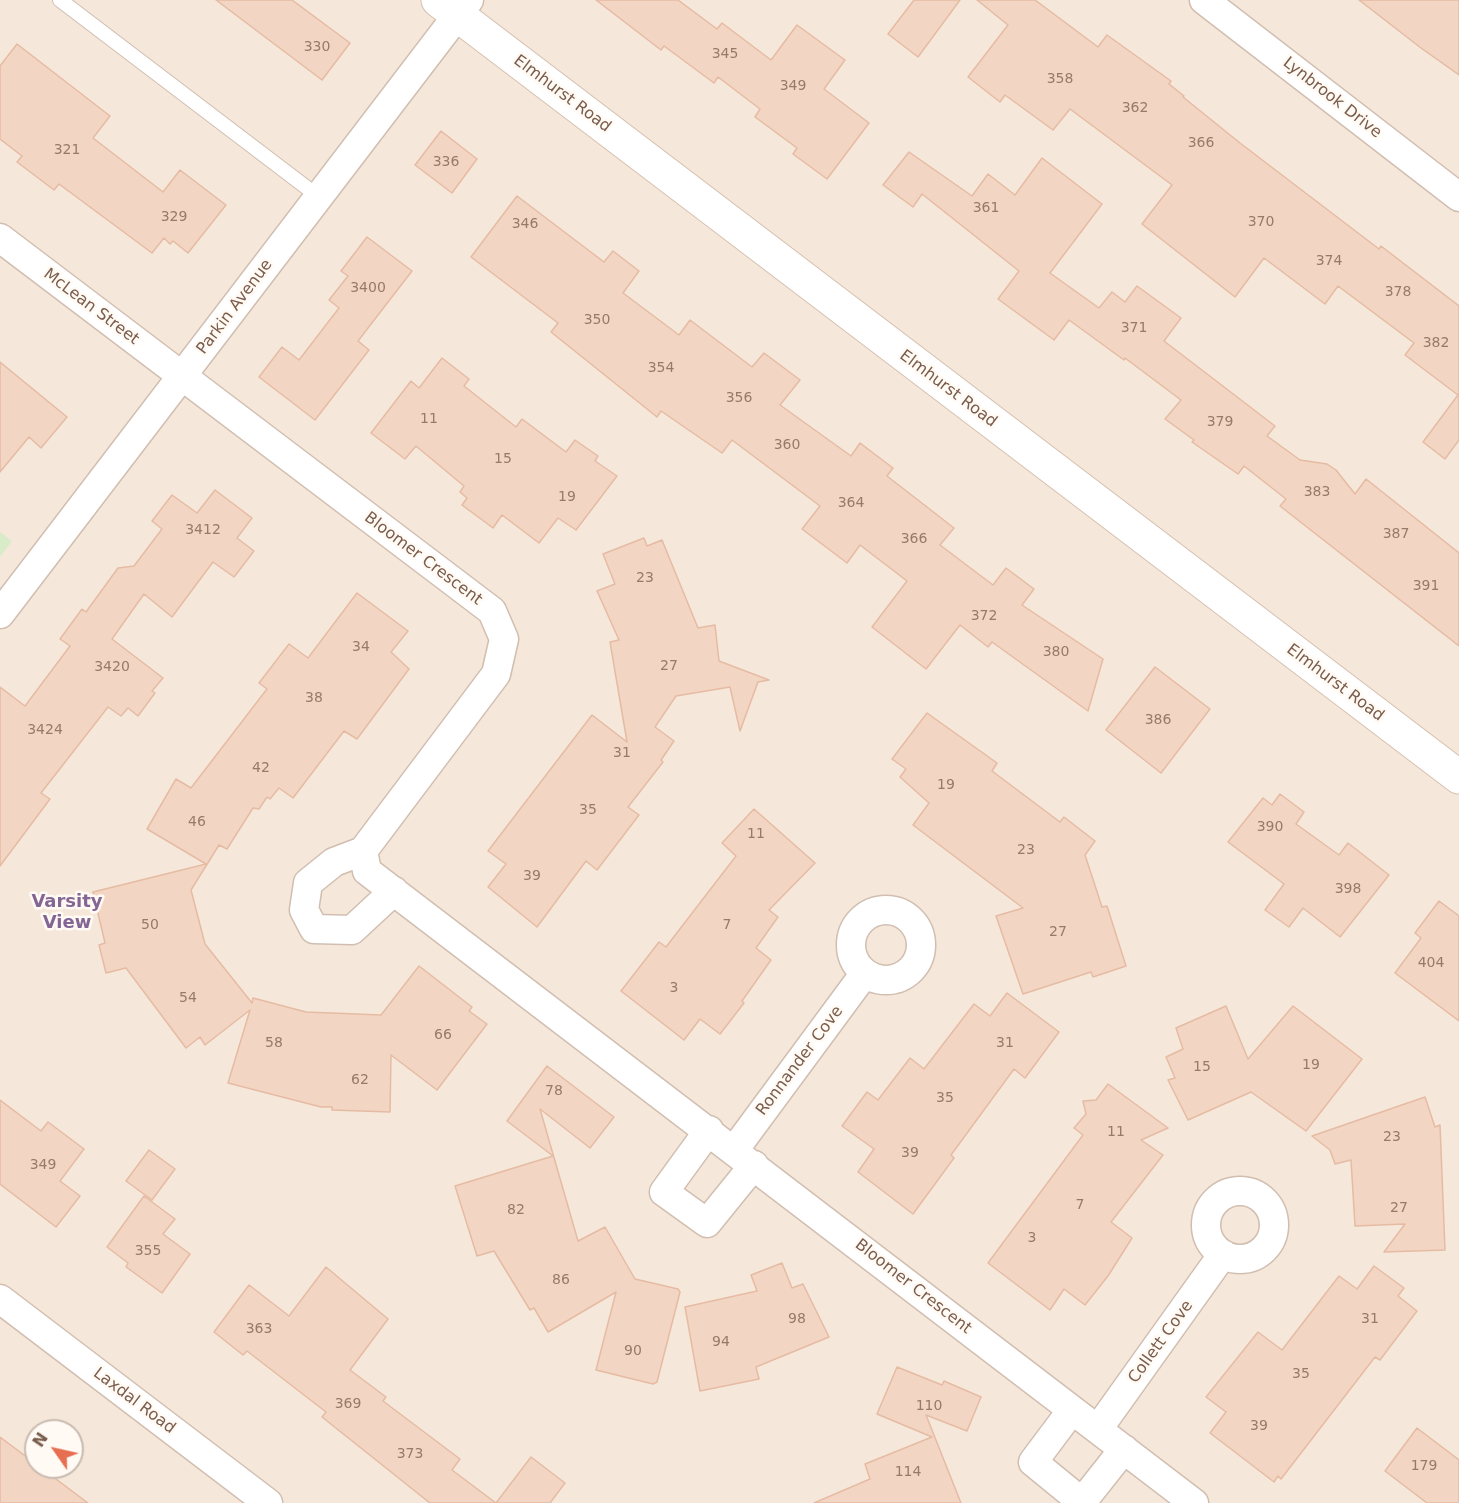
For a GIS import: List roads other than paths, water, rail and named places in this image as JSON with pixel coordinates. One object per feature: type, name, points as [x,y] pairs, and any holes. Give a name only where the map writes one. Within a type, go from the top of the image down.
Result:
[{"type":"street","name":"Lynbrook Drive","points":[[1204,0],[1459,196]]},
{"type":"street","name":"Parkin Avenue","points":[[0,614],[319,197],[455,5]]},
{"type":"street","name":"Elmhurst Road","points":[[455,5],[1459,777]]},
{"type":"street","name":"McLean Street","points":[[0,238],[182,376]]},
{"type":"street","name":"Bloomer Crescent","points":[[182,376],[492,611],[504,639],[496,674],[363,851],[367,871],[709,1130],[1194,1503]]},
{"type":"street","points":[[363,851],[334,862],[308,883],[304,910],[314,929],[352,930],[394,891]]},
{"type":"street","name":"Ronnander Cove","points":[[744,1157],[865,974]]},
{"type":"street","points":[[709,1130],[664,1192],[707,1223],[744,1157]]},
{"type":"street","name":"Collett Cove","points":[[1098,1429],[1223,1254]]},
{"type":"street","name":"Laxdal Road","points":[[0,1299],[268,1503]]},
{"type":"street","points":[[1072,1410],[1033,1462],[1082,1502],[1124,1449]]},
{"type":"lane","points":[[60,0],[319,197]]},
{"type":"district","name":"Varsity View","points":[[67,912]]}]
